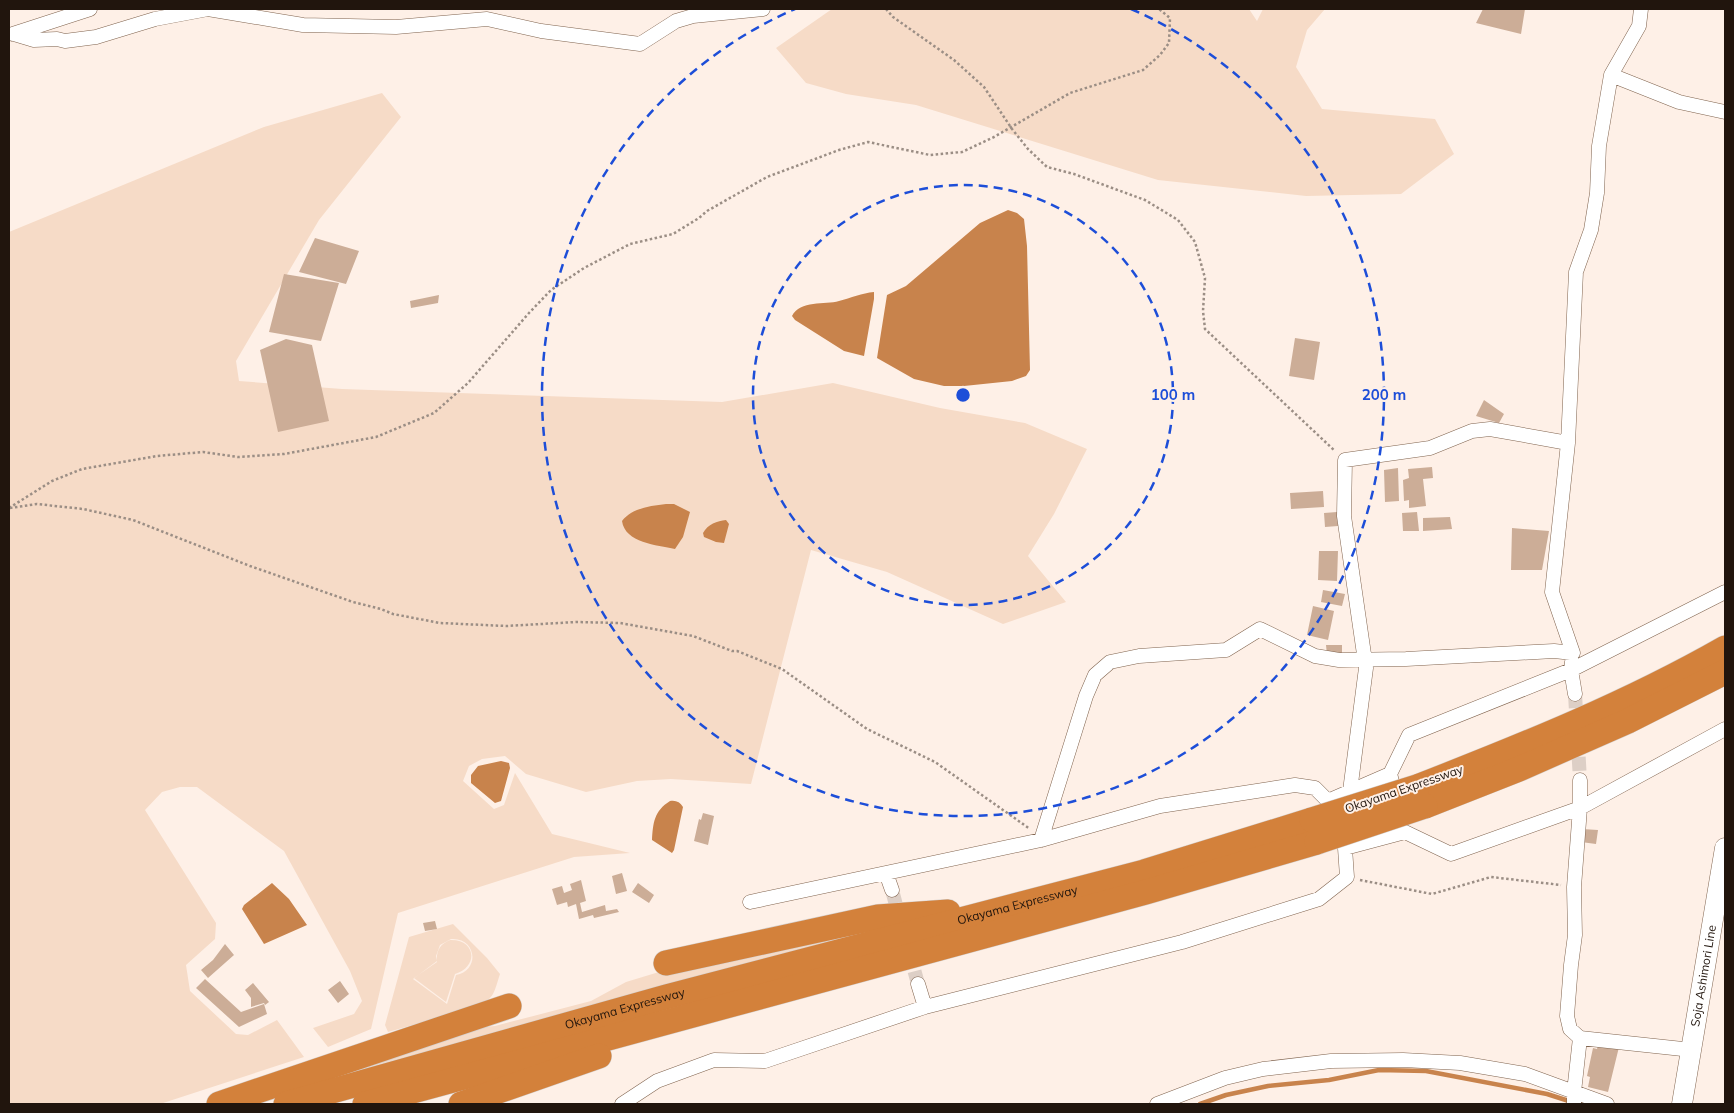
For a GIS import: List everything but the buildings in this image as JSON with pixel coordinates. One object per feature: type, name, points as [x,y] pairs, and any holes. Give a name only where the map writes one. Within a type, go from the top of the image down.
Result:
[{"type":"highway","name":"Okayama Expressway","points":[[1421,796],[1510,751],[1621,703],[1725,648]]},
{"type":"highway","name":"Okayama Expressway","points":[[365,1104],[1146,892],[1315,831],[1421,796],[1518,770],[1619,725],[1725,672]]},
{"type":"highway","name":"Okayama Expressway","points":[[286,1104],[666,997],[1144,872],[1315,831]]},
{"type":"highway","points":[[666,963],[878,916],[1006,908]]},
{"type":"highway","points":[[462,1104],[846,973]]},
{"type":"highway","points":[[219,1104],[508,1006]]},
{"type":"main road","name":"Soja Ashimori Line","points":[[1682,1104],[1725,848]]},
{"type":"street","points":[[11,35],[90,9]]},
{"type":"street","points":[[11,35],[34,40],[57,39],[65,41],[96,37],[155,19],[208,10],[303,25],[396,27],[487,19],[541,31],[640,44],[676,21],[693,16],[763,9]]},
{"type":"street","points":[[1575,694],[1571,670],[1572,653],[1552,592],[1568,443],[1576,272],[1591,230],[1599,146],[1611,75],[1639,26],[1641,9]]},
{"type":"street","points":[[1611,75],[1679,102],[1725,112]]},
{"type":"street","points":[[1350,791],[1366,659],[1344,516],[1345,460],[1430,448],[1472,431],[1490,429],[1568,443]]},
{"type":"street","points":[[1405,832],[1390,774],[1409,735],[1571,670],[1725,592]]},
{"type":"street","points":[[1041,840],[1086,696],[1095,675],[1110,662],[1139,656],[1226,650],[1260,628],[1315,656],[1339,660],[1554,651],[1572,653]]},
{"type":"street","points":[[1345,848],[1405,832],[1451,854],[1580,808],[1725,729]]},
{"type":"street","points":[[1328,801],[1390,774]]},
{"type":"street","points":[[1580,780],[1580,808],[1574,887],[1576,935],[1571,965],[1567,1016],[1570,1029],[1580,1038],[1692,1050]]},
{"type":"street","points":[[622,1104],[657,1081],[714,1060],[764,1061],[925,1007],[1182,942],[1319,899],[1347,877],[1345,848],[1328,801],[1315,788],[1295,785],[1160,806],[1041,840],[750,902]]},
{"type":"street","points":[[886,873],[892,890]]},
{"type":"street","points":[[918,984],[925,1007]]},
{"type":"street","points":[[1574,1098],[1580,1038]]},
{"type":"street","points":[[1157,1104],[1225,1078],[1263,1069],[1331,1061],[1403,1060],[1460,1063],[1525,1074],[1574,1098],[1607,1104]]},
{"type":"path","points":[[886,9],[893,17],[954,60],[984,87],[1028,149],[1047,167],[1074,174],[1145,200],[1178,220],[1195,242],[1205,278],[1203,311],[1205,328],[1345,460]]},
{"type":"path","points":[[9,508],[52,482],[82,469],[157,456],[203,452],[238,457],[284,454],[376,437],[434,413],[468,383],[551,290],[584,268],[630,244],[673,234],[707,211],[766,177],[839,150],[868,142],[930,155],[962,152],[994,138],[1070,93],[1143,70],[1160,55],[1169,43],[1170,18],[1159,9]]},
{"type":"path","points":[[9,508],[36,504],[83,509],[133,520],[260,569],[353,602],[393,614],[440,623],[506,626],[576,622],[620,623],[692,636],[782,669],[867,729],[935,762],[1035,832],[1041,840]]},
{"type":"path","points":[[1347,877],[1432,894],[1491,877],[1574,887]]},
{"type":"shaded area","points":[[832,9],[1249,9],[1257,21],[1263,9],[1325,9],[1307,30],[1296,67],[1322,109],[1435,119],[1454,154],[1401,194],[1306,196],[1158,180],[916,105],[846,94],[806,83],[776,48]]},
{"type":"shaded area","points":[[382,93],[401,117],[319,220],[236,361],[239,381],[342,389],[722,402],[833,383],[940,408],[1025,423],[1087,449],[1054,514],[1028,556],[1066,602],[1003,624],[887,572],[811,550],[751,784],[671,779],[637,781],[586,792],[526,774],[505,756],[482,759],[469,766],[463,781],[494,809],[504,805],[515,773],[552,834],[630,853],[574,857],[398,913],[371,1029],[328,1047],[313,1028],[354,1014],[362,1001],[350,971],[284,851],[197,787],[180,787],[162,792],[145,810],[216,923],[215,939],[186,965],[190,991],[236,1034],[248,1035],[277,1020],[304,1057],[160,1104],[9,1104],[9,232],[264,127]]},
{"type":"shaded area","points":[[1008,210],[1017,213],[1024,219],[1027,246],[1030,370],[1026,376],[1012,381],[944,386],[914,379],[877,358],[887,295],[906,286],[980,223]]},
{"type":"shaded area","points":[[874,292],[864,356],[844,351],[795,320],[792,316],[801,307],[807,305],[833,302]]},
{"type":"shaded area","points":[[674,504],[690,512],[683,537],[675,549],[643,542],[629,534],[624,528],[622,521],[636,510]]},
{"type":"shaded area","points":[[726,520],[729,524],[724,543],[704,537],[703,533],[710,525]]},
{"type":"shaded area","points":[[501,761],[509,763],[510,768],[501,801],[495,803],[471,783],[471,775],[478,766]]},
{"type":"shaded area","points":[[670,801],[678,802],[683,807],[672,853],[652,840],[655,818]]},
{"type":"shaded area","points":[[272,883],[289,899],[307,925],[264,944],[242,909],[244,905]]},
{"type":"shaded area","points":[[916,919],[288,1089],[462,1029],[495,1026],[591,1001],[626,982],[659,972]]},
{"type":"shaded area","points":[[453,924],[500,974],[491,997],[477,1007],[388,1032],[385,1025],[409,937]],"holes":[[[451,939],[466,943],[470,948],[472,961],[464,972],[456,975],[447,1004],[413,979],[437,961],[436,956],[440,945]]]},
{"type":"shaded area","points":[[450,940],[465,944],[469,948],[471,960],[468,966],[455,974],[446,1002],[414,978],[437,962],[439,948]]},
{"type":"waterway","points":[[1200,1104],[1226,1095],[1268,1086],[1329,1080],[1379,1070],[1426,1071],[1547,1094],[1572,1102]]},
{"type":"tunnel","points":[[1575,694],[1580,780]]},
{"type":"tunnel","points":[[892,890],[900,920]]},
{"type":"tunnel","points":[[909,951],[918,984]]}]
